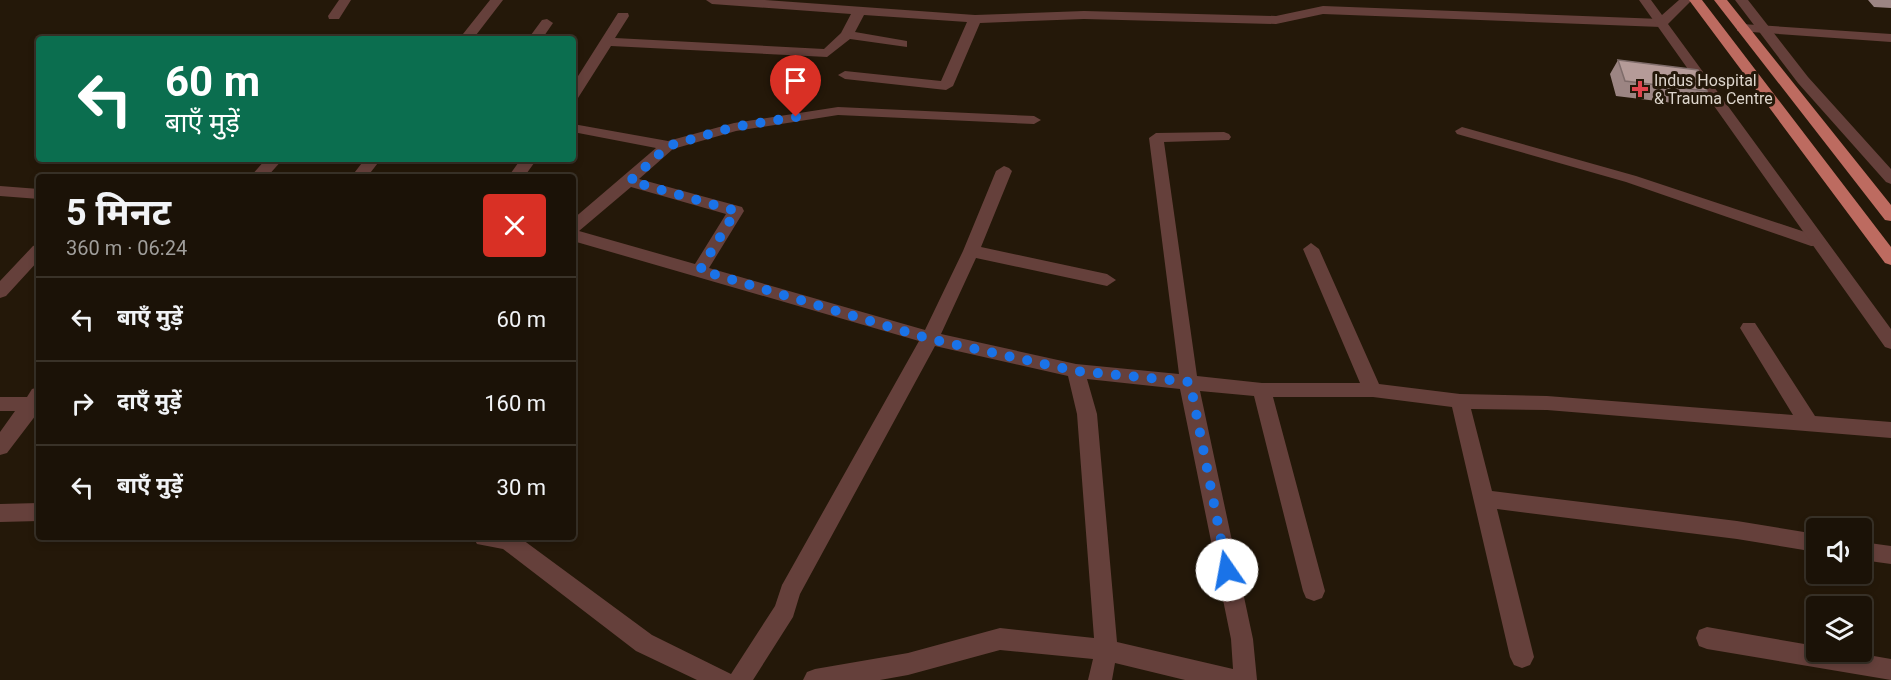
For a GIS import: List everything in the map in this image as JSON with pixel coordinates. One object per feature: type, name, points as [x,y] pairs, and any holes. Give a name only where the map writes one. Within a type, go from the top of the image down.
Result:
[{"type":"highway","points":[[1695,0],[1891,259]]},
{"type":"highway","points":[[1720,0],[1891,216]]},
{"type":"street","points":[[334,16],[345,0]]},
{"type":"street","points":[[468,36],[497,0]]},
{"type":"street","points":[[712,0],[802,3],[859,11],[975,19],[1084,15],[1276,20],[1321,5],[1391,6],[1661,23],[1686,0]]},
{"type":"street","points":[[882,11],[898,0]]},
{"type":"street","points":[[1645,0],[1891,342]]},
{"type":"street","points":[[1741,0],[1803,80],[1891,179]]},
{"type":"street","points":[[607,42],[827,53],[847,35],[859,11]]},
{"type":"street","points":[[576,90],[623,16]]},
{"type":"street","points":[[934,113],[975,19]]},
{"type":"street","points":[[537,36],[547,23]]},
{"type":"street","points":[[1742,28],[1891,38]]},
{"type":"street","points":[[847,35],[902,44]]},
{"type":"street","points":[[845,75],[946,86]]},
{"type":"street","points":[[576,226],[668,146],[734,127],[838,111],[934,113],[1034,120]]},
{"type":"street","points":[[576,129],[668,146]]},
{"type":"street","points":[[1462,131],[1631,179],[1818,242]]},
{"type":"street","points":[[1224,137],[1156,138],[1190,382],[1242,639],[1245,680]]},
{"type":"street","points":[[261,174],[272,162]]},
{"type":"street","points":[[362,174],[372,162]]},
{"type":"street","points":[[740,680],[785,610],[790,592],[930,339],[971,251],[1004,171]]},
{"type":"street","points":[[630,181],[736,211],[700,270]]},
{"type":"street","points":[[0,191],[36,194]]},
{"type":"street","points":[[576,236],[700,270],[930,339],[1076,371],[1262,390],[1373,390],[1460,401],[1547,403],[1891,430]]},
{"type":"street","points":[[1311,249],[1373,390]]},
{"type":"street","points":[[971,251],[1107,280]]},
{"type":"street","points":[[0,292],[36,253]]},
{"type":"street","points":[[1749,328],[1808,422]]},
{"type":"street","points":[[1076,371],[1087,414],[1106,650],[1100,680]]},
{"type":"street","points":[[1262,390],[1314,591]]},
{"type":"street","points":[[0,404],[36,401]]},
{"type":"street","points":[[0,447],[36,401]]},
{"type":"street","points":[[1460,401],[1522,657]]},
{"type":"street","points":[[1483,499],[1806,542]]},
{"type":"street","points":[[0,513],[36,512]]},
{"type":"street","points":[[502,540],[508,541],[644,643],[722,680]]},
{"type":"street","points":[[1872,552],[1891,555]]},
{"type":"street","points":[[815,680],[908,664],[1000,639],[1106,650],[1231,680]]},
{"type":"street","points":[[1707,639],[1891,670]]},
{"type":"building","points":[[1618,60],[1698,70],[1707,91],[1625,81]]},
{"type":"place","name":"Indus Hospital & Trauma Centre","points":[[1640,89]]},
{"type":"route","points":[[796,117],[734,127],[668,146],[630,181],[715,203],[736,211],[700,270],[930,339],[1076,371],[1190,382],[1227,570]]}]
